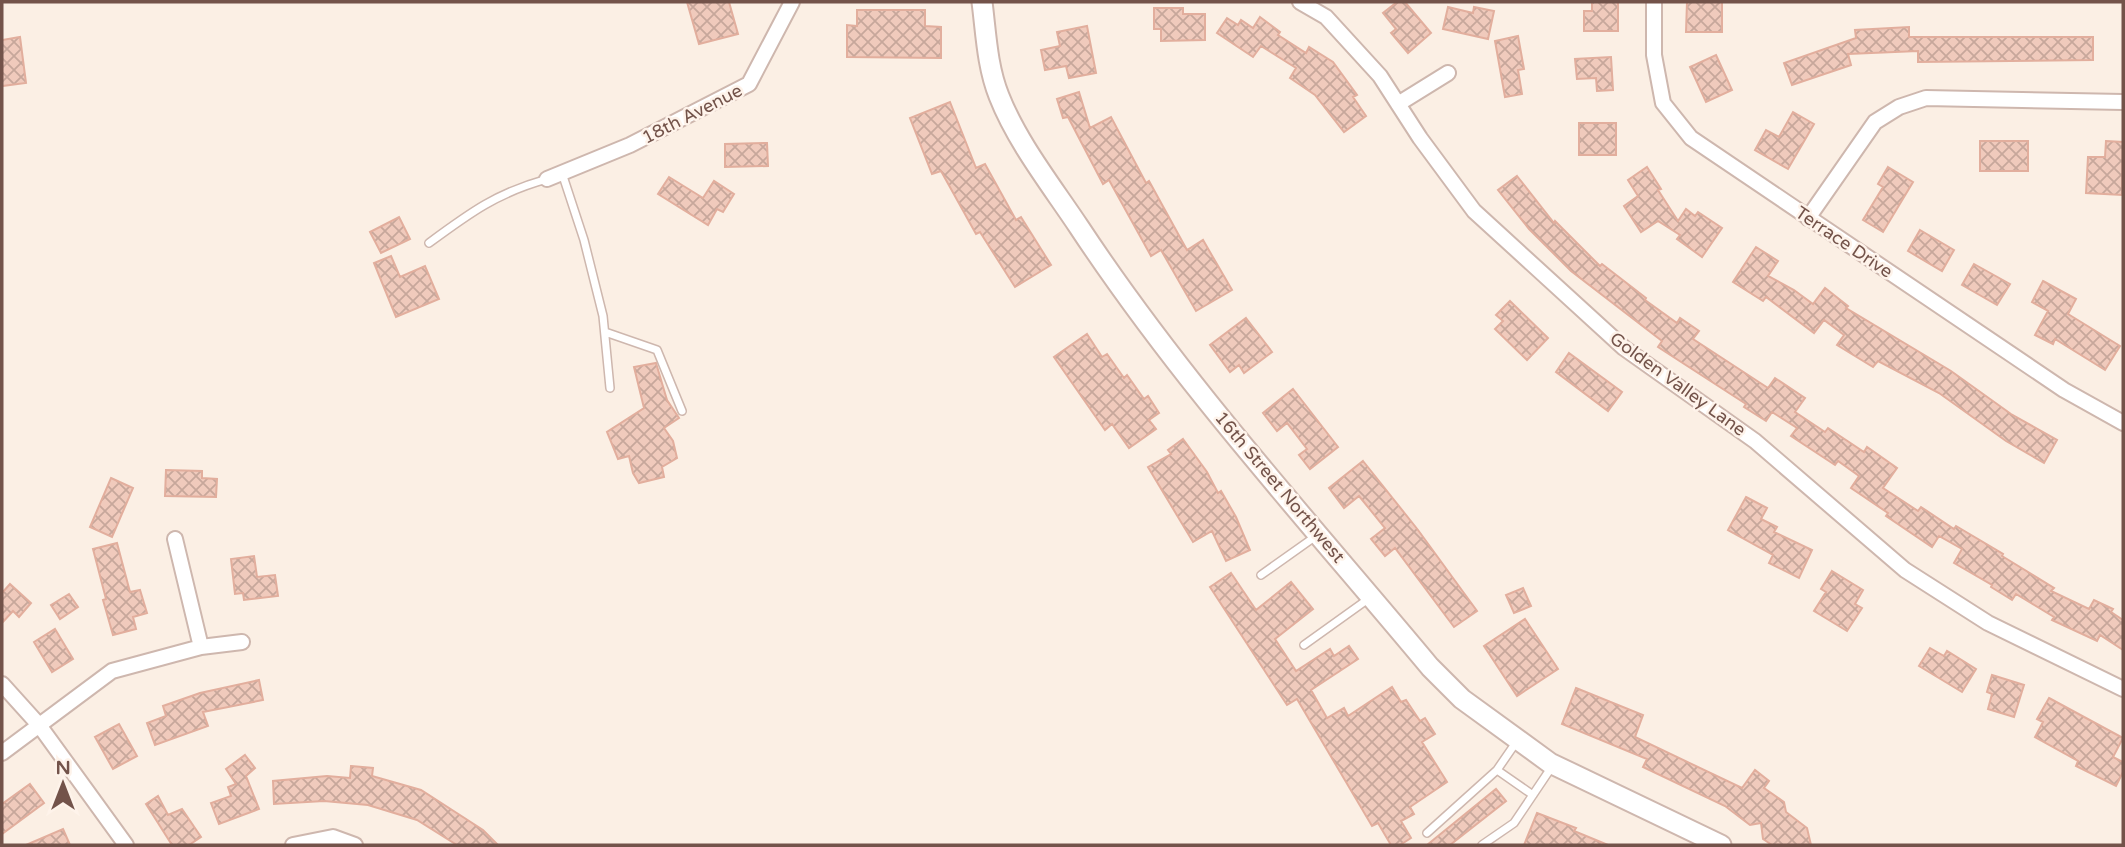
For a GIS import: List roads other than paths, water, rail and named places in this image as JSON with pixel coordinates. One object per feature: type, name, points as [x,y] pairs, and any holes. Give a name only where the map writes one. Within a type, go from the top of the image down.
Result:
[{"type":"street","name":"18th Avenue","points":[[547,179],[631,145],[749,85],[792,2]]},
{"type":"street","name":"16th Street Northwest","points":[[982,2],[990,63],[998,94],[1012,124],[1113,279],[1203,396],[1430,667],[1462,699],[1553,765],[1721,845]]},
{"type":"street","name":"Golden Valley Lane","points":[[1300,2],[1326,18],[1380,76],[1420,138],[1474,211],[1623,348],[1755,441],[1905,570],[1988,623],[2123,690]]},
{"type":"street","name":"Terrace Drive","points":[[1654,2],[1654,55],[1663,103],[1692,138],[2064,390],[2123,423]]},
{"type":"street","points":[[1398,104],[1448,73]]},
{"type":"street","points":[[1808,218],[1875,122],[1899,107],[1926,98],[2123,102]]},
{"type":"street","points":[[175,539],[201,648]]},
{"type":"street","points":[[2,753],[112,671],[201,648],[242,642]]},
{"type":"street","points":[[2,684],[39,725],[125,845]]},
{"type":"street","points":[[293,845],[333,837],[355,845]]},
{"type":"lane","points":[[562,173],[584,240],[603,316],[610,388]]},
{"type":"lane","points":[[429,243],[479,206],[517,187],[547,179]]},
{"type":"lane","points":[[605,332],[657,350],[682,411]]},
{"type":"lane","points":[[1261,575],[1319,534]]},
{"type":"lane","points":[[1304,645],[1371,597]]},
{"type":"lane","points":[[1427,832],[1497,771],[1517,741]]},
{"type":"lane","points":[[1482,845],[1514,823],[1553,765]]},
{"type":"lane","points":[[1497,771],[1533,795]]}]
